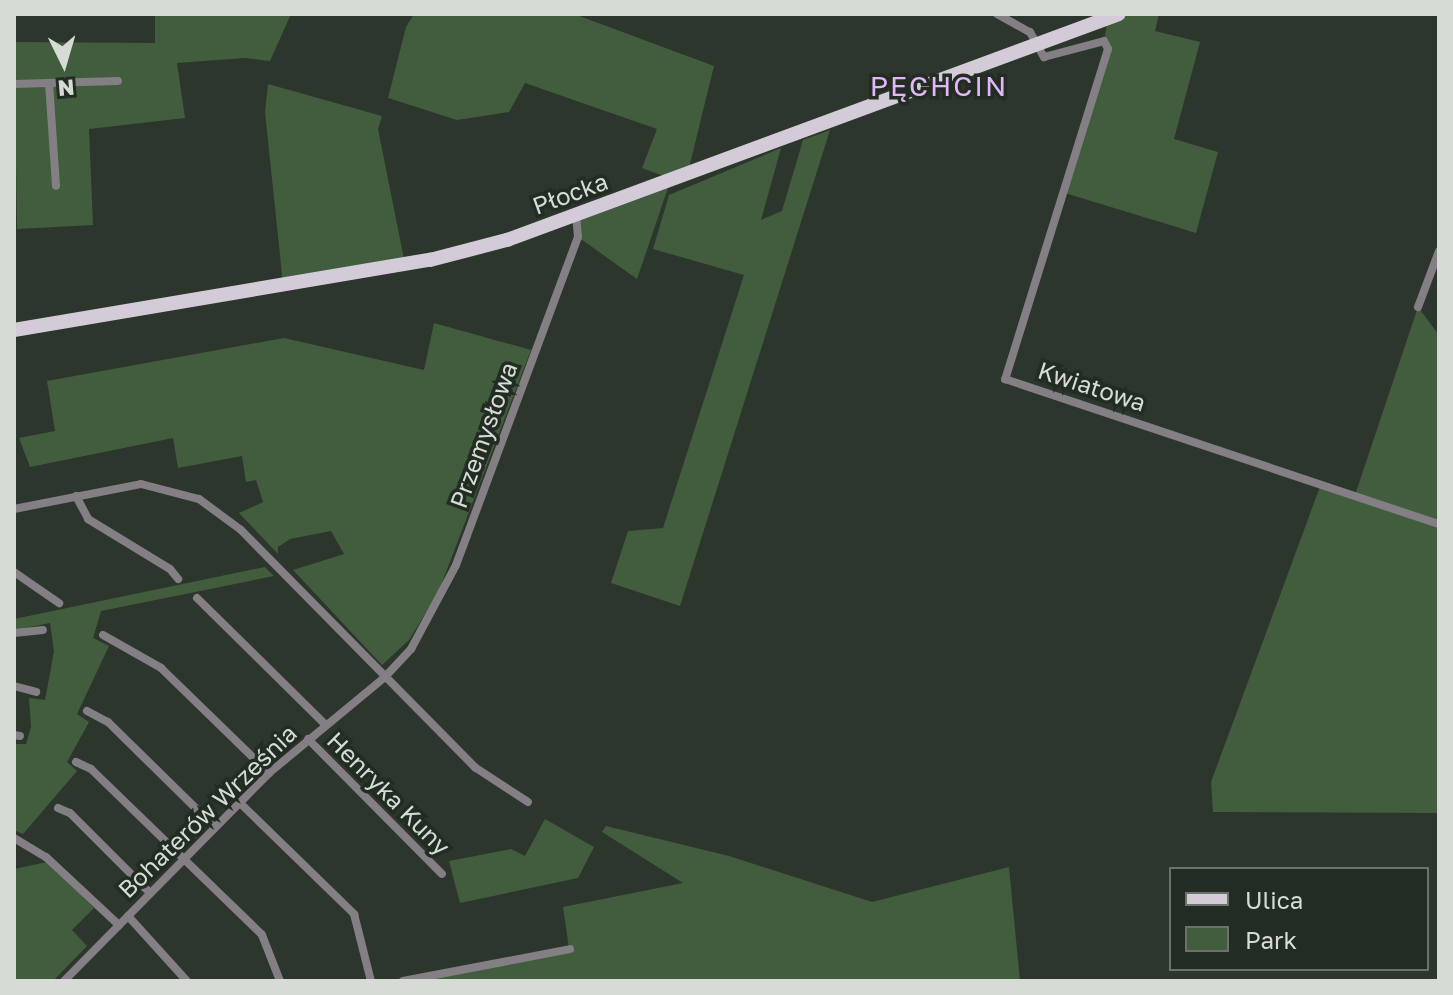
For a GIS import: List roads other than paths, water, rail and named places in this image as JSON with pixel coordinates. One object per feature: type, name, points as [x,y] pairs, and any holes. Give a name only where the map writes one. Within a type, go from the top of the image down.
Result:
[{"type":"main road","name":"Płocka","points":[[14,330],[430,260],[576,215],[1119,14]]},
{"type":"street","points":[[1004,15],[1030,32],[1036,45]]},
{"type":"street","name":"Kwiatowa","points":[[1036,45],[1044,57],[1104,41],[1108,49],[1005,379],[1439,524]]},
{"type":"street","points":[[14,84],[118,81]]},
{"type":"street","points":[[49,83],[56,186]]},
{"type":"street","name":"Przemysłowa","points":[[384,678],[402,661],[456,565],[578,237],[576,215]]},
{"type":"street","points":[[1418,307],[1439,251]]},
{"type":"street","points":[[14,509],[76,496],[160,485],[218,510],[476,768],[528,802]]},
{"type":"street","points":[[76,496],[88,519],[170,569],[178,579]]},
{"type":"street","points":[[14,572],[59,603]]},
{"type":"street","points":[[197,598],[326,725]]},
{"type":"street","points":[[14,633],[43,630]]},
{"type":"street","points":[[103,635],[161,668],[269,773]]},
{"type":"street","name":"Bohaterów Września","points":[[64,981],[269,773],[384,678]]},
{"type":"street","points":[[14,686],[36,692]]},
{"type":"street","points":[[87,711],[108,722],[215,827]]},
{"type":"street","name":"Henryka Kuny","points":[[308,739],[442,874]]},
{"type":"street","points":[[76,762],[91,769],[262,935],[280,981]]},
{"type":"street","points":[[239,802],[354,914],[371,981]]},
{"type":"street","points":[[58,808],[70,813],[150,893]]},
{"type":"street","points":[[14,838],[46,857],[119,925]]},
{"type":"street","points":[[128,916],[187,981]]},
{"type":"street","points":[[403,981],[570,949]]},
{"type":"district","name":"PĘCHCIN","points":[[939,86]]}]
